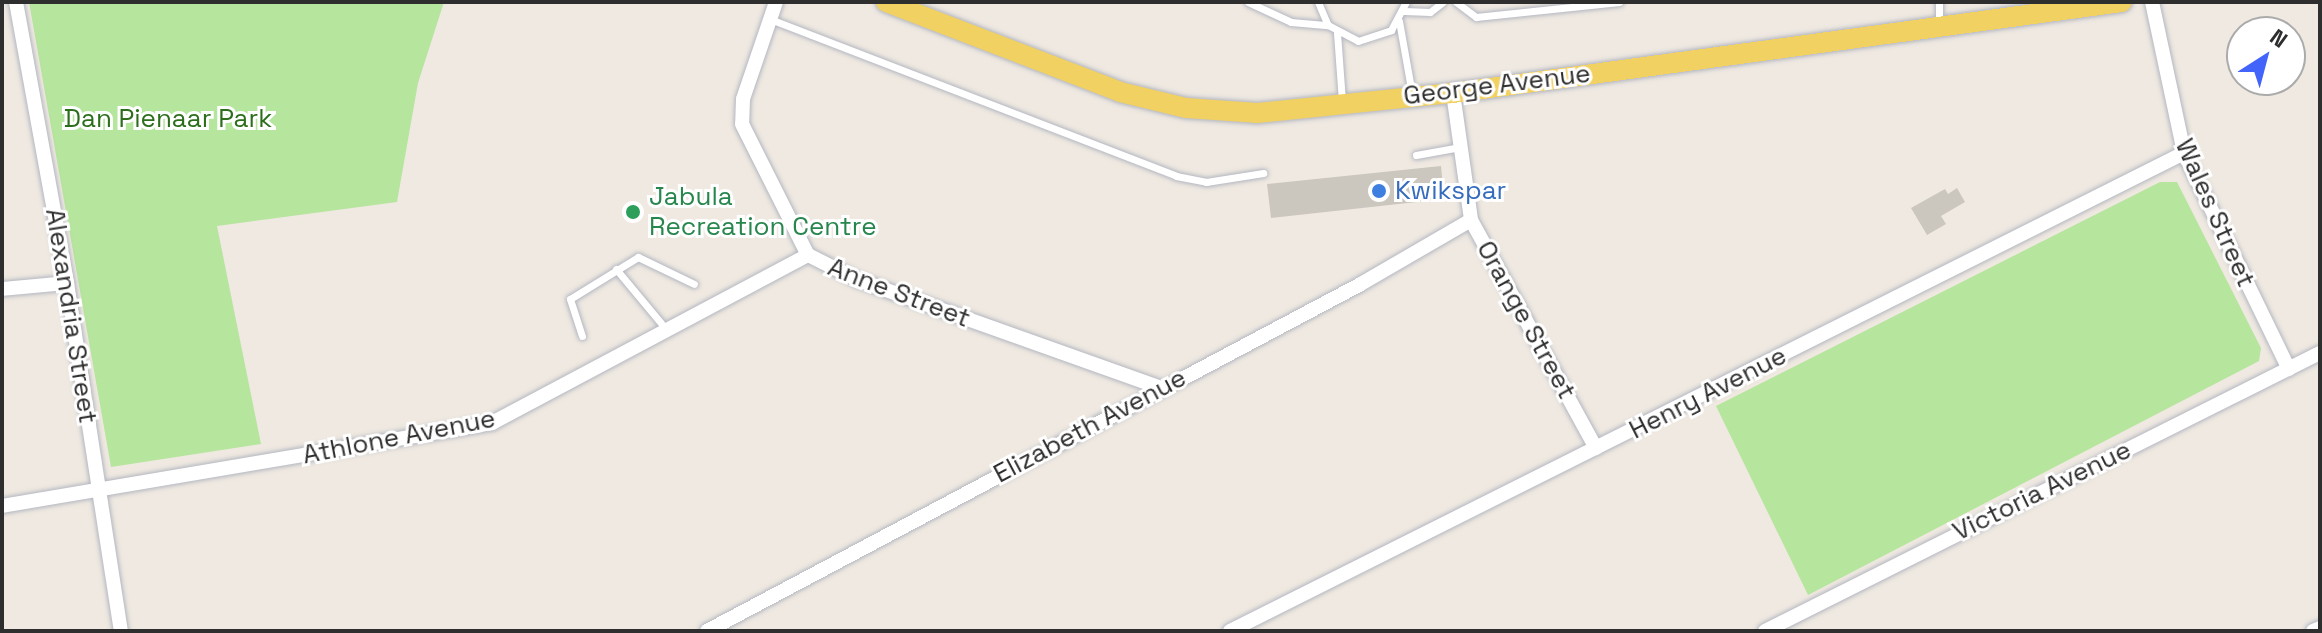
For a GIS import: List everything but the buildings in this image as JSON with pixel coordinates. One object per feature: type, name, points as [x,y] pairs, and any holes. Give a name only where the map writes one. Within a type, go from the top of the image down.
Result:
[{"type":"main road","name":"George Avenue","points":[[886,2],[1060,72],[1156,102],[1258,113],[1453,93],[2122,2]]},
{"type":"street","name":"Anne Street","points":[[776,2],[743,99],[742,124],[808,255],[848,277],[1161,388]]},
{"type":"street","name":"Wales Street","points":[[2152,2],[2184,153],[2289,369]]},
{"type":"street","name":"Alexandria Street","points":[[12,6],[67,283],[121,631]]},
{"type":"street","name":"Orange Street","points":[[1453,93],[1471,220],[1596,448]]},
{"type":"street","name":"Henry Avenue","points":[[1230,631],[2184,153]]},
{"type":"street","name":"Elizabeth Avenue","points":[[707,631],[1471,220]]},
{"type":"street","name":"Athlone Avenue","points":[[2,506],[492,423],[808,255]]},
{"type":"street","points":[[2,289],[67,283]]},
{"type":"street","name":"Victoria Avenue","points":[[1765,631],[2320,353]]},
{"type":"street","points":[[2313,631],[2320,628]]},
{"type":"lane","points":[[1248,2],[1291,22],[1328,25]]},
{"type":"lane","points":[[1318,2],[1328,25],[1337,33],[1370,40],[1399,21],[1406,2]]},
{"type":"lane","points":[[1404,11],[1430,12],[1443,2]]},
{"type":"lane","points":[[1456,2],[1476,17],[1614,3]]},
{"type":"lane","points":[[1939,2],[1939,26]]},
{"type":"lane","points":[[770,19],[1176,176],[1206,182],[1263,173]]},
{"type":"lane","points":[[1399,21],[1412,96]]},
{"type":"lane","points":[[1337,33],[1342,103]]},
{"type":"lane","points":[[1416,155],[1460,147]]},
{"type":"lane","points":[[582,336],[570,299],[616,269],[646,258],[694,284]]},
{"type":"lane","points":[[616,269],[668,331]]},
{"type":"green space","name":"Dan Pienaar Park","points":[[29,2],[444,2],[418,83],[397,202],[217,226],[261,444],[111,467]]},
{"type":"green space","points":[[2160,182],[2177,182],[2261,348],[2259,361],[1808,595],[1716,406]]},
{"type":"place","name":"Kwikspar","points":[[1379,191]]},
{"type":"place","name":"Jabula Recreation Centre","points":[[633,212]]}]
